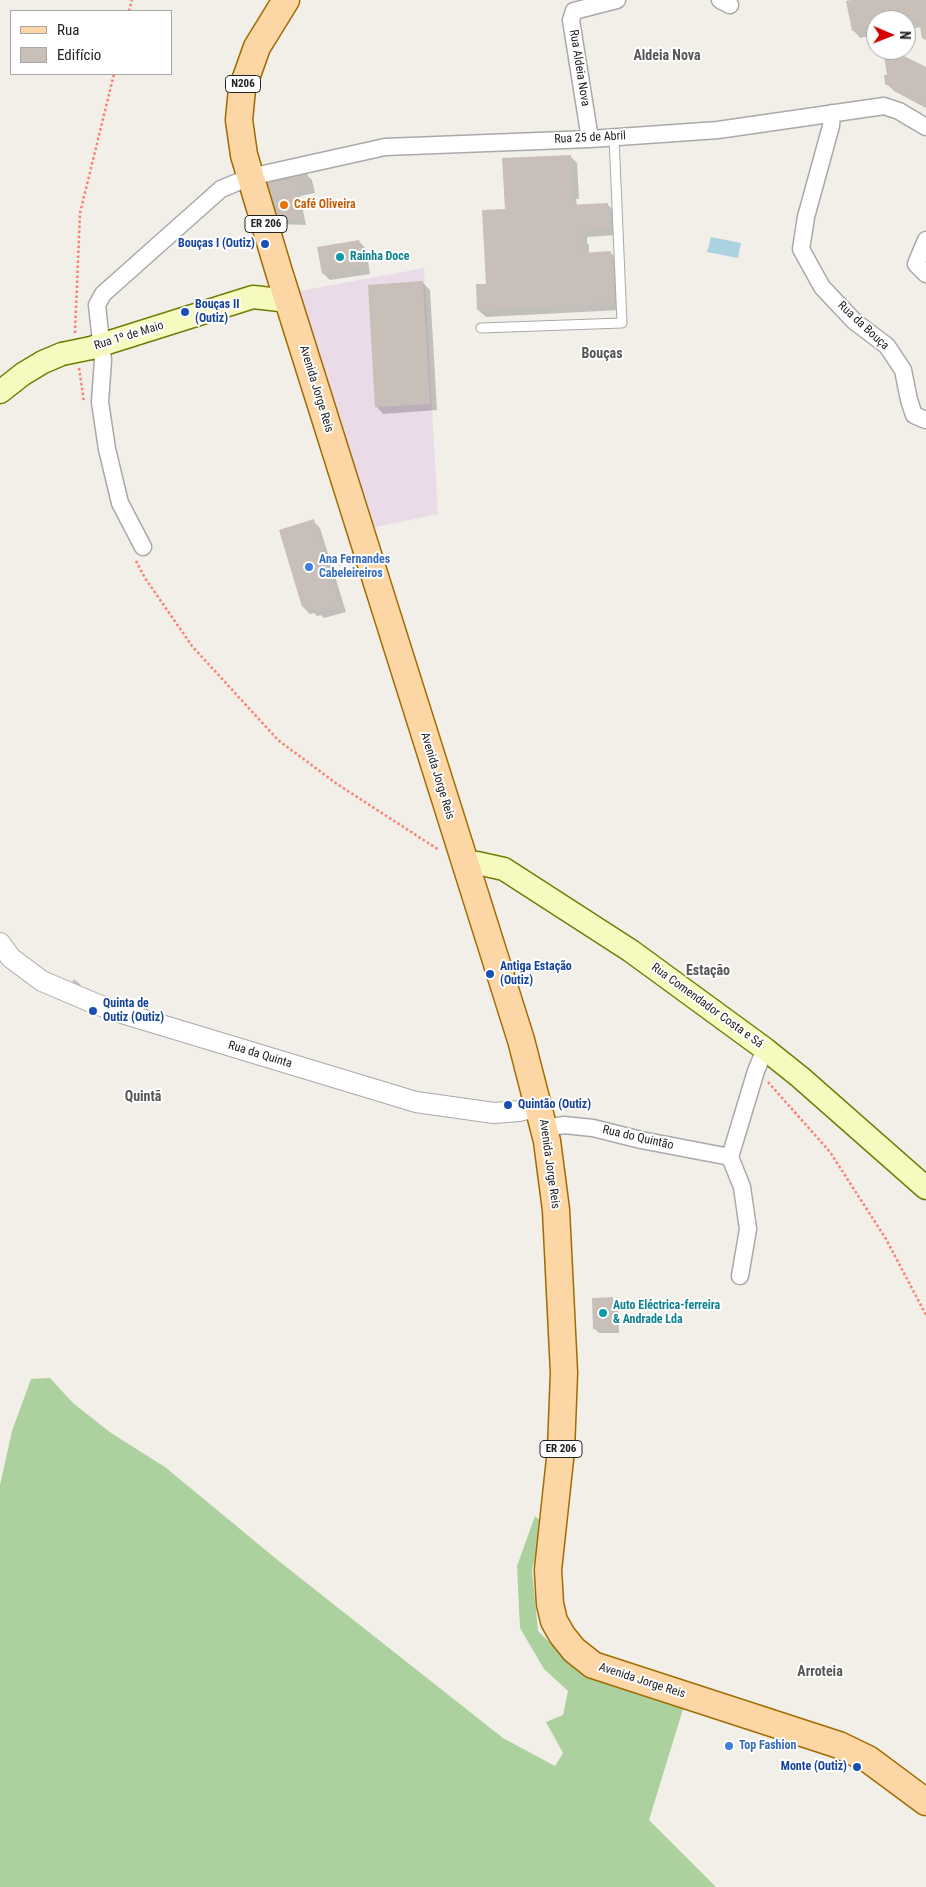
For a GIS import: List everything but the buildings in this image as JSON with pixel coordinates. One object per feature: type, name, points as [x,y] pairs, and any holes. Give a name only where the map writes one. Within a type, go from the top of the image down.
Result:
[{"type":"main road","name":"N206","points":[[250,178],[240,130],[239,109],[242,89],[257,47],[286,0]]},
{"type":"main road","name":"Avenida Jorge Reis","points":[[250,178],[521,1040],[542,1117],[556,1210],[564,1373],[562,1450],[548,1570],[550,1604],[558,1629],[574,1650],[593,1665],[839,1745],[868,1759],[926,1802]]},
{"type":"main road","name":"Rua 1º de Maio","points":[[253,297],[279,272]]},
{"type":"main road","name":"Rua 1º de Maio","points":[[0,392],[23,374],[43,362],[253,297],[289,301]]},
{"type":"main road","name":"Rua Comendador Costa e Sá","points":[[466,867],[477,863],[504,869],[631,951],[765,1049],[807,1083],[926,1188]]},
{"type":"street","name":"Rua Aldeia Nova","points":[[590,139],[572,20],[574,11],[617,0]]},
{"type":"street","name":"Rua 25 de Abril","points":[[139,554],[120,502],[107,449],[100,402],[103,360],[82,350],[103,294],[221,188],[250,178],[385,147],[590,139],[718,130],[884,106],[899,111],[926,127]]},
{"type":"street","name":"Rua da Bouça","points":[[832,113],[831,126],[806,217],[801,249],[822,287],[854,321],[887,346],[903,370],[914,415],[926,420]]},
{"type":"street","points":[[926,240],[916,264],[926,274]]},
{"type":"street","name":"Rua da Quinta","points":[[0,943],[11,958],[42,981],[96,1004],[406,1100],[494,1113],[518,1111],[542,1117]]},
{"type":"street","points":[[740,1276],[748,1229],[742,1187],[730,1157],[756,1071],[765,1049]]},
{"type":"street","name":"Rua do Quintão","points":[[542,1117],[564,1125],[593,1128],[641,1140],[730,1157]]},
{"type":"lane","points":[[482,328],[622,323],[614,137]]},
{"type":"path","points":[[85,408],[81,389],[80,213],[114,75]]},
{"type":"path","points":[[139,554],[145,578],[192,646],[278,740],[337,784],[466,867]]},
{"type":"path","points":[[756,1071],[774,1088],[830,1152],[886,1239],[926,1315]]},
{"type":"shaded area","points":[[424,268],[438,514],[371,528],[300,291]]},
{"type":"green space","points":[[50,1378],[73,1403],[111,1433],[165,1467],[280,1562],[503,1738],[555,1766],[563,1753],[546,1722],[563,1715],[568,1691],[544,1669],[520,1628],[517,1566],[535,1516],[543,1523],[532,1570],[538,1631],[571,1663],[684,1706],[649,1820],[716,1887],[0,1887],[0,1485],[12,1431],[31,1379]]},
{"type":"water","points":[[711,237],[741,243],[738,258],[707,252]]},
{"type":"place","name":"Café Oliveira","points":[[284,205]]},
{"type":"place","name":"Bouças I (Outiz)","points":[[265,244]]},
{"type":"place","name":"Rainha Doce","points":[[340,257]]},
{"type":"place","name":"Bouças II (Outiz)","points":[[185,312]]},
{"type":"place","name":"Ana Fernandes Cabeleireiros","points":[[309,567]]},
{"type":"place","name":"Antiga Estação (Outiz)","points":[[490,974]]},
{"type":"place","name":"Quinta de Outiz (Outiz)","points":[[93,1011]]},
{"type":"place","name":"Quintão (Outiz)","points":[[508,1105]]},
{"type":"place","name":"Auto Eléctrica-ferreira & Andrade Lda","points":[[603,1313]]},
{"type":"place","name":"Top Fashion","points":[[729,1746]]},
{"type":"place","name":"Monte (Outiz)","points":[[857,1767]]},
{"type":"district","name":"Aldeia Nova","points":[[667,56]]},
{"type":"district","name":"Bouças","points":[[602,354]]},
{"type":"district","name":"Estação","points":[[708,971]]},
{"type":"district","name":"Quintã","points":[[143,1097]]},
{"type":"district","name":"Arroteia","points":[[820,1672]]}]
